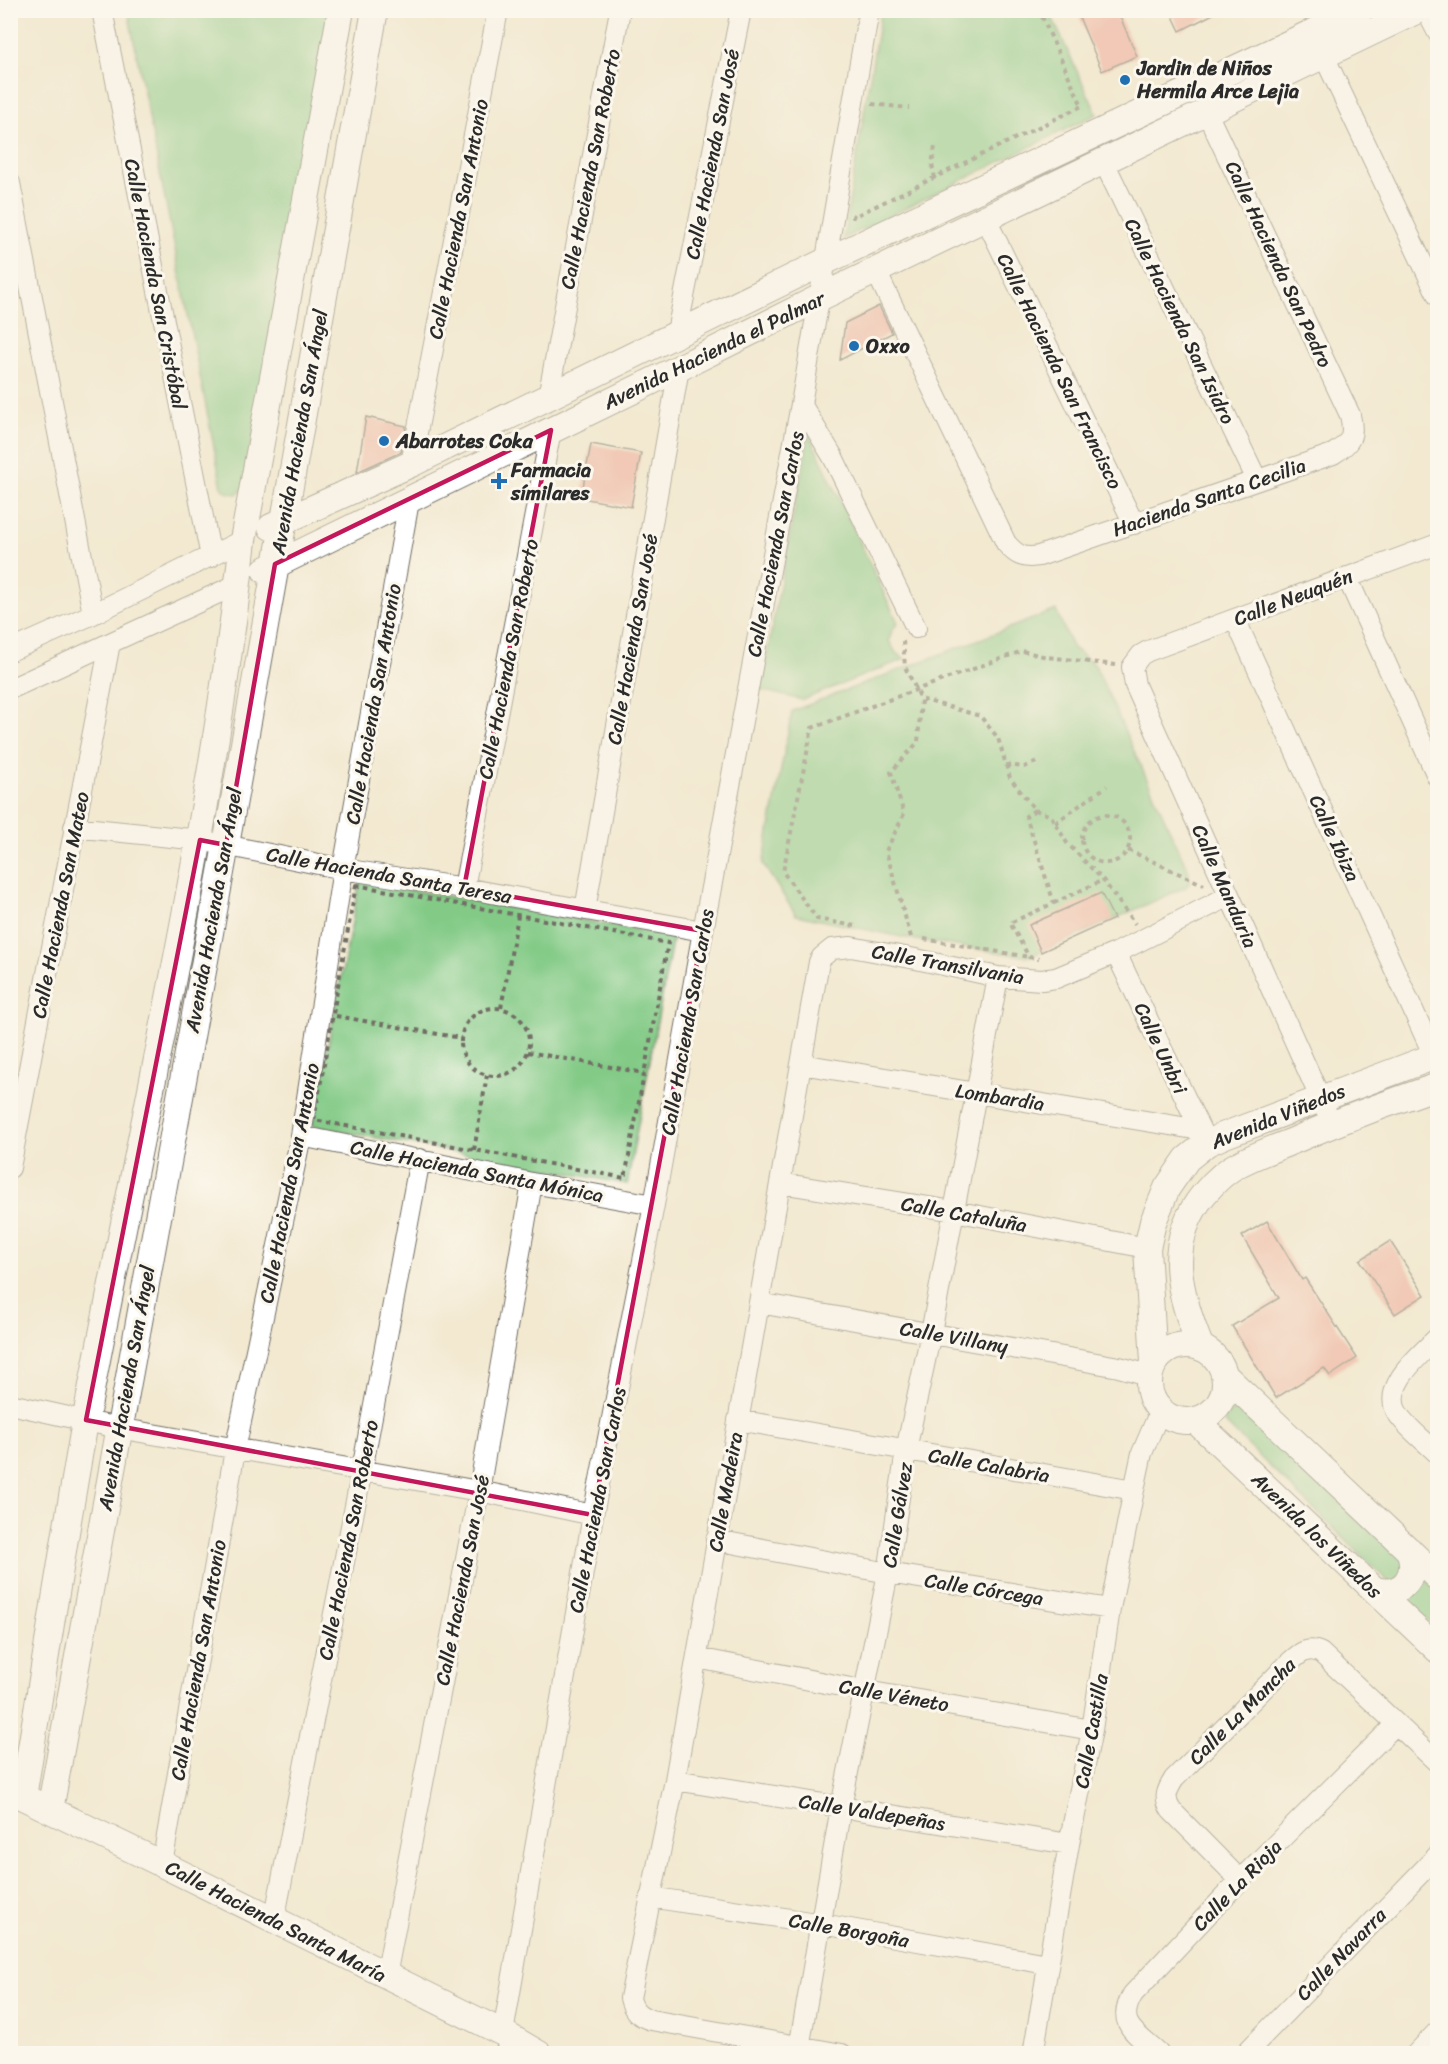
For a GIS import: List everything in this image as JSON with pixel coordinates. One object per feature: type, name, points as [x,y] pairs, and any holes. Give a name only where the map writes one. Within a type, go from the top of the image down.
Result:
[{"type":"street","name":"Calle Hacienda San Cristóbal","points":[[102,10],[210,557]]},
{"type":"street","name":"Avenida Hacienda San Ángel","points":[[17,1794],[86,1420],[200,840],[243,540],[341,10]]},
{"type":"street","name":"Avenida Hacienda San Ángel","points":[[50,1810],[375,10]]},
{"type":"street","name":"Calle Hacienda San Antonio","points":[[411,464],[498,10]]},
{"type":"street","name":"Calle Hacienda San Roberto","points":[[548,398],[620,10]]},
{"type":"street","name":"Calle Hacienda San José","points":[[677,332],[741,10]]},
{"type":"street","name":"Calle Hacienda San Carlos","points":[[502,2043],[593,1515],[654,1205],[801,404],[869,10]]},
{"type":"street","name":"Avenida Hacienda el Palmar","points":[[10,651],[93,614],[283,521],[411,464],[677,332],[1360,10]]},
{"type":"street","name":"Avenida Hacienda el Palmar","points":[[10,689],[238,584],[876,270],[1418,10]]},
{"type":"street","points":[[1426,10],[1437,33]]},
{"type":"street","points":[[1323,54],[1437,296]]},
{"type":"street","name":"Calle Hacienda San Pedro","points":[[1207,112],[1350,415]]},
{"type":"street","name":"Calle Hacienda San Isidro","points":[[1104,162],[1257,480]]},
{"type":"street","points":[[10,183],[93,614]]},
{"type":"street","name":"Calle Hacienda San Francisco","points":[[986,219],[1134,524]]},
{"type":"street","name":"Hacienda Santa Cecilia","points":[[876,270],[1006,543],[1020,557],[1039,556],[1334,454],[1348,443],[1354,430],[1350,415]]},
{"type":"street","name":"Calle Hacienda San José","points":[[585,910],[679,368]]},
{"type":"street","points":[[801,404],[833,457],[916,628]]},
{"type":"street","name":"Calle Hacienda San Roberto","points":[[464,888],[551,430]]},
{"type":"street","name":"Calle Hacienda San Antonio","points":[[162,1864],[234,1450],[301,1136],[343,869],[409,501]]},
{"type":"street","name":"Calle Neuquén","points":[[1132,667],[1141,655],[1148,651],[1437,544]]},
{"type":"street","points":[[1347,577],[1437,778]]},
{"type":"street","name":"Calle Ibiza","points":[[1235,619],[1436,1055]]},
{"type":"street","name":"Calle Hacienda San Mateo","points":[[10,1168],[110,643]]},
{"type":"street","name":"Calle Manduria","points":[[1132,667],[1135,685],[1331,1124]]},
{"type":"street","name":"Calle Hacienda Santa Teresa","points":[[74,826],[200,840],[343,869],[464,888],[703,931]]},
{"type":"street","name":"Calle Transilvania","points":[[819,962],[832,949],[851,947],[998,977],[1042,980],[1056,978],[1116,953],[1229,896]]},
{"type":"street","name":"Calle Unbri","points":[[1116,953],[1204,1136]]},
{"type":"street","name":"Calle Madeira","points":[[799,2050],[642,2017],[632,2006],[630,1998],[675,1780],[819,962]]},
{"type":"street","name":"Calle Gálvez","points":[[799,2050],[841,1807],[888,1573],[906,1450],[931,1333],[998,977]]},
{"type":"street","name":"Avenida Viñedos","points":[[1152,1369],[1147,1248],[1153,1222],[1167,1188],[1204,1136],[1320,1098],[1436,1055]]},
{"type":"street","name":"Lombardia","points":[[801,1064],[975,1093],[1204,1136]]},
{"type":"street","name":"Avenida Viñedos","points":[[1201,1348],[1186,1311],[1180,1282],[1178,1255],[1191,1213],[1210,1186],[1238,1164],[1331,1124],[1437,1086]]},
{"type":"street","name":"Calle Hacienda Santa Mónica","points":[[301,1136],[532,1183],[654,1205]]},
{"type":"street","name":"Calle Hacienda San Roberto","points":[[274,1921],[420,1159]]},
{"type":"street","name":"Calle Hacienda San José","points":[[386,1976],[479,1491],[532,1183]]},
{"type":"street","name":"Calle Cataluña","points":[[780,1183],[954,1211],[1147,1248]]},
{"type":"street","name":"Calle Villany","points":[[759,1303],[1119,1368],[1152,1369]]},
{"type":"street","points":[[1437,1337],[1399,1378],[1393,1403],[1402,1419],[1437,1454]]},
{"type":"street","points":[[1188,1345],[1201,1348],[1211,1354],[1219,1364],[1224,1375],[1225,1387],[1216,1408],[1207,1416],[1184,1422],[1160,1411],[1152,1401],[1149,1388],[1152,1369],[1163,1353],[1175,1347],[1188,1345]]},
{"type":"street","points":[[1224,1375],[1437,1578]]},
{"type":"street","points":[[10,1404],[118,1428],[479,1491],[593,1515]]},
{"type":"street","name":"Calle Castilla","points":[[1033,2054],[1047,1964],[1092,1730],[1110,1609],[1142,1453],[1160,1411]]},
{"type":"street","name":"Calle Calabria","points":[[738,1420],[1134,1490]]},
{"type":"street","name":"Avenida los Viñedos","points":[[1196,1420],[1437,1650]]},
{"type":"street","name":"Calle Córcega","points":[[716,1540],[888,1573],[1110,1609]]},
{"type":"street","points":[[1376,1590],[1393,1591],[1407,1582],[1413,1566],[1409,1550]]},
{"type":"street","name":"Calle La Mancha","points":[[1240,1880],[1171,1810],[1166,1803],[1166,1796],[1174,1779],[1301,1652],[1315,1650],[1321,1653],[1437,1763]]},
{"type":"street","name":"Calle Véneto","points":[[697,1658],[866,1691],[1092,1730]]},
{"type":"street","name":"Calle La Rioja","points":[[1159,2054],[1126,2021],[1127,2003],[1133,1994],[1240,1880],[1396,1724]]},
{"type":"street","name":"Calle Valdepeñas","points":[[675,1780],[1069,1844]]},
{"type":"street","name":"Calle Hacienda Santa María","points":[[17,1794],[386,1976],[502,2043],[539,2054]]},
{"type":"street","name":"Calle Navarra","points":[[1245,2054],[1437,1855]]},
{"type":"street","name":"Calle Borgoña","points":[[650,1897],[822,1924],[1047,1964]]},
{"type":"street","points":[[1416,2054],[1437,2031]]},
{"type":"street","points":[[799,2050],[842,2054]]},
{"type":"path","points":[[855,206],[853,217],[1082,106],[1039,10]]},
{"type":"path","points":[[870,115],[874,92]]},
{"type":"path","points":[[872,104],[909,108]]},
{"type":"path","points":[[935,178],[932,165],[936,146]]},
{"type":"path","points":[[900,935],[912,937],[886,851],[903,814],[891,772],[918,742],[921,699],[905,667],[903,640],[916,628]]},
{"type":"path","points":[[864,928],[817,920],[783,872],[812,728],[1022,651],[1047,657],[1132,667]]},
{"type":"path","points":[[921,699],[980,716],[998,738],[1010,778],[1035,810],[1051,816],[1067,843],[1103,880],[1145,938]]},
{"type":"path","points":[[1006,765],[1024,767],[1040,761]]},
{"type":"path","points":[[1055,823],[1107,786]]},
{"type":"path","points":[[1035,810],[1026,816],[1054,903]]},
{"type":"path","points":[[1101,815],[1116,817],[1127,828],[1130,835],[1128,850],[1123,856],[1109,863],[1094,860],[1083,848],[1082,831],[1093,818],[1101,815]]},
{"type":"path","points":[[1128,850],[1229,896]]},
{"type":"path","points":[[1029,957],[1010,923],[1103,880]]},
{"type":"path","points":[[356,885],[519,915],[668,943],[625,1178],[314,1120],[356,885]]},
{"type":"path","points":[[501,1008],[519,915]]},
{"type":"path","points":[[923,939],[1040,959]]},
{"type":"path","points":[[489,1008],[501,1008],[511,1012],[527,1029],[528,1052],[514,1070],[504,1075],[487,1075],[472,1067],[465,1058],[461,1038],[470,1019],[479,1012],[489,1008]]},
{"type":"path","points":[[333,1016],[461,1038]]},
{"type":"path","points":[[528,1052],[644,1073]]},
{"type":"path","points":[[474,1150],[487,1075]]},
{"type":"highlighted area","points":[[551,430],[464,888],[703,931],[593,1515],[86,1420],[200,840],[226,845],[275,564]]},
{"type":"green space","points":[[128,11],[331,11],[244,489],[237,494],[229,493],[222,488]]},
{"type":"green space","points":[[881,11],[1049,11],[1097,114],[843,239]]},
{"type":"green space","points":[[809,434],[898,623],[892,630],[889,641],[896,653],[905,659],[802,700],[760,690]]},
{"type":"green space","points":[[1056,610],[1072,647],[1095,665],[1189,872],[1190,881],[1186,887],[1029,957],[916,940],[796,915],[763,864],[792,711]]},
{"type":"green space","points":[[360,881],[673,936],[627,1184],[312,1126]]},
{"type":"green space","points":[[1240,1401],[1437,1590],[1437,1629],[1223,1421]]},
{"type":"building","points":[[1076,10],[1117,10],[1137,56],[1102,71]]},
{"type":"building","points":[[1170,10],[1221,10],[1180,31]]},
{"type":"building","name":"Oxxo","points":[[879,306],[892,333],[840,360],[845,323]]},
{"type":"building","name":"Abarrotes Coka","points":[[366,417],[406,426],[401,452],[357,472]]},
{"type":"building","points":[[591,444],[641,453],[631,507],[581,498]]},
{"type":"building","points":[[1101,893],[1114,919],[1041,952],[1029,925]]},
{"type":"building","points":[[1267,1221],[1302,1280],[1305,1278],[1357,1358],[1330,1376],[1324,1368],[1276,1398],[1232,1326],[1279,1298],[1242,1236]]},
{"type":"building","points":[[1390,1241],[1425,1295],[1395,1314],[1360,1260]]},
{"type":"place","name":"Jardin de Niños Hermila Arce Lejia","points":[[1125,80]]},
{"type":"place","name":"Oxxo","points":[[854,346]]},
{"type":"place","name":"Abarrotes Coka","points":[[384,441]]},
{"type":"place","name":"Farmacia símilares","points":[[499,481]]}]
